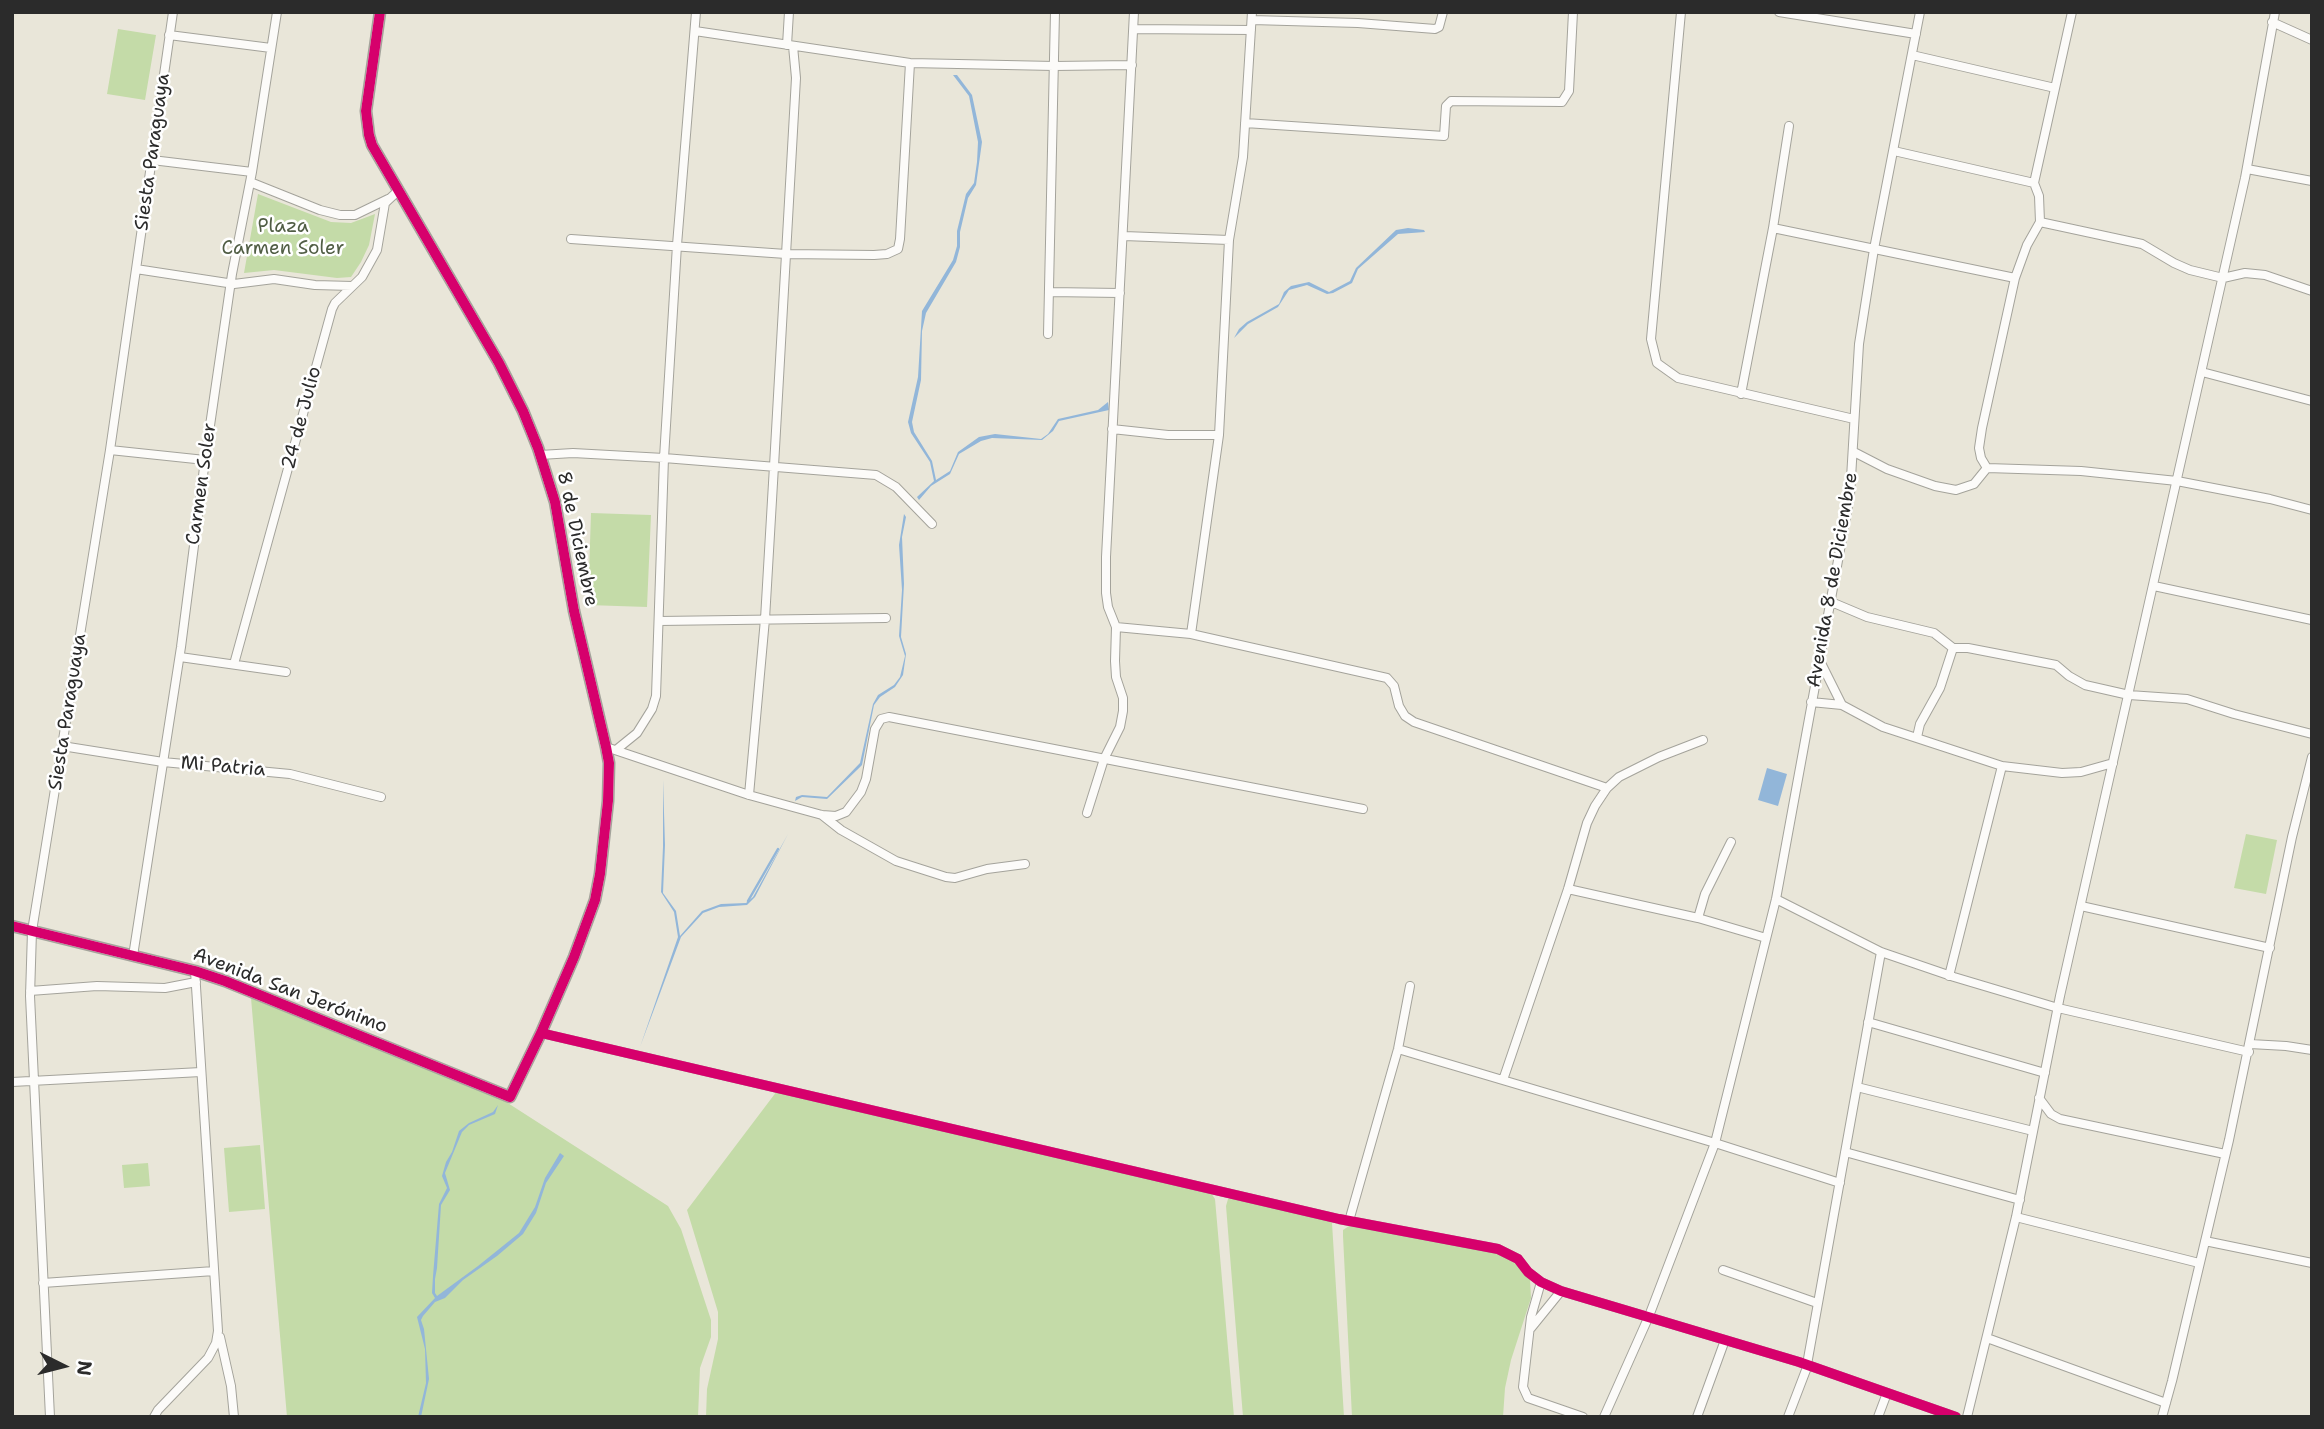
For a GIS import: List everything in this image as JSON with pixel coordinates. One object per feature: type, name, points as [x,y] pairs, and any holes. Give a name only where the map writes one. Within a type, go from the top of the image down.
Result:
[{"type":"street","name":"Siesta Paraguaya","points":[[50,1417],[30,990],[32,931],[110,450],[173,12]]},
{"type":"street","name":"Carmen Soler","points":[[133,956],[180,657],[231,284],[277,12]]},
{"type":"street","name":"8 de Diciembre","points":[[380,12],[366,111],[372,145],[499,363],[523,411],[555,502],[574,611],[611,748],[608,801],[595,900],[574,957],[510,1097]]},
{"type":"street","points":[[611,748],[637,733],[652,709],[656,696],[664,458],[677,245],[696,12]]},
{"type":"street","points":[[749,795],[765,620],[796,78],[790,45],[789,12]]},
{"type":"street","points":[[1048,334],[1055,12]]},
{"type":"street","points":[[1087,813],[1104,759],[1120,727],[1123,711],[1123,698],[1116,677],[1116,627],[1106,593],[1107,519],[1135,12]]},
{"type":"street","points":[[1191,634],[1219,435],[1229,240],[1243,157],[1252,16],[1436,29],[1443,12]]},
{"type":"street","points":[[1245,123],[1444,136],[1446,106],[1451,101],[1562,102],[1569,91],[1573,12]]},
{"type":"street","points":[[1681,12],[1651,340],[1657,363],[1678,378],[1854,419]]},
{"type":"street","points":[[1779,12],[1916,34]]},
{"type":"street","name":"Avenida 8 de Diciembre","points":[[1604,1417],[1649,1316],[1714,1143],[1776,899],[1850,495],[1859,344],[1874,249],[1920,12]]},
{"type":"street","points":[[1987,468],[1979,448],[2015,278],[2027,245],[2040,222],[2039,196],[2035,183],[2072,12]]},
{"type":"street","points":[[1967,1417],[2016,1217],[2058,1008],[2247,169],[2274,12]]},
{"type":"street","points":[[2272,22],[2312,40]]},
{"type":"street","points":[[1134,29],[1251,30]]},
{"type":"street","points":[[695,31],[910,62],[1132,65]]},
{"type":"street","points":[[169,35],[271,48]]},
{"type":"street","points":[[1912,55],[2055,88]]},
{"type":"street","points":[[571,239],[786,254],[887,254],[898,248],[900,239],[910,62]]},
{"type":"street","points":[[1741,394],[1773,228],[1789,126]]},
{"type":"street","points":[[1894,151],[2035,183]]},
{"type":"street","points":[[152,160],[252,172]]},
{"type":"street","points":[[2247,169],[2312,181]]},
{"type":"street","points":[[250,182],[320,210],[340,215],[355,215],[388,199],[398,191]]},
{"type":"street","name":"24 de Julio","points":[[234,664],[332,309],[362,277],[377,250],[384,207],[388,199]]},
{"type":"street","points":[[2040,222],[2141,244],[2174,263],[2223,278],[2245,273],[2265,275],[2312,291]]},
{"type":"street","points":[[1773,228],[2015,278]]},
{"type":"street","points":[[1124,236],[1229,240]]},
{"type":"street","points":[[136,269],[231,284],[274,279],[315,285],[352,286]]},
{"type":"street","points":[[1049,292],[1119,293]]},
{"type":"street","points":[[2202,372],[2312,401]]},
{"type":"street","points":[[1112,429],[1168,435],[1219,435]]},
{"type":"street","points":[[110,450],[205,460]]},
{"type":"street","points":[[1854,452],[1887,469],[1935,486],[1956,490],[1974,484],[1987,468]]},
{"type":"street","points":[[540,455],[573,453],[664,458],[876,475],[896,486],[932,524]]},
{"type":"street","points":[[1987,468],[2081,471],[2177,481],[2312,510]]},
{"type":"street","points":[[2154,586],[2312,620]]},
{"type":"street","points":[[1829,601],[1867,617],[1934,633],[1953,648],[1968,648],[2056,665],[2085,685],[2129,695],[2187,699],[2312,734]]},
{"type":"street","points":[[659,621],[886,618]]},
{"type":"street","points":[[1116,627],[1191,634],[1387,678],[1394,686],[1399,706],[1405,716],[1414,722],[1607,788]]},
{"type":"street","points":[[1917,737],[1920,724],[1940,688],[1953,648]]},
{"type":"street","points":[[180,657],[286,672]]},
{"type":"street","points":[[1819,659],[1842,705]]},
{"type":"street","points":[[1811,702],[1842,705],[1883,727],[2002,766],[2062,773],[2081,772],[2113,763]]},
{"type":"street","points":[[611,748],[749,795],[822,815],[835,816],[853,804],[866,779],[877,722],[884,718],[1363,809]]},
{"type":"street","points":[[1503,1080],[1568,889],[1587,823],[1607,788],[1619,777],[1637,767],[1703,740]]},
{"type":"street","name":"Mi Patria","points":[[62,746],[163,762],[290,774],[381,797]]},
{"type":"street","points":[[2162,1417],[2206,1241],[2292,836],[2312,757]]},
{"type":"street","points":[[1949,976],[2002,766]]},
{"type":"street","points":[[822,815],[841,830],[896,861],[946,877],[955,878],[987,869],[1025,864]]},
{"type":"street","points":[[1698,919],[1714,872],[1731,842]]},
{"type":"street","points":[[1568,889],[1766,937]]},
{"type":"street","points":[[1776,899],[1881,952],[1949,976],[2058,1008],[2249,1048],[2286,1045],[2312,1050]]},
{"type":"street","points":[[2081,906],[2270,948]]},
{"type":"street","name":"Avenida San Jerónimo","points":[[12,926],[133,956],[260,995],[510,1097]]},
{"type":"street","points":[[1788,1417],[1806,1364],[1881,952]]},
{"type":"street","points":[[30,990],[97,986],[165,988],[195,976],[218,1331],[231,1386],[234,1417]]},
{"type":"street","points":[[1349,1221],[1398,1049],[1410,986]]},
{"type":"street","points":[[1868,1022],[2045,1073]]},
{"type":"street","points":[[541,1033],[1349,1221],[1498,1248],[1518,1259],[1528,1272],[1541,1282],[1561,1291],[1806,1364],[1956,1417]]},
{"type":"street","points":[[1398,1049],[1840,1183]]},
{"type":"street","points":[[12,1082],[201,1072]]},
{"type":"street","points":[[1857,1087],[2033,1131]]},
{"type":"street","points":[[2039,1098],[2051,1114],[2060,1119],[2225,1154]]},
{"type":"street","points":[[1845,1152],[2020,1199]]},
{"type":"street","points":[[2016,1217],[2199,1263]]},
{"type":"street","points":[[2206,1241],[2312,1263]]},
{"type":"street","points":[[1723,1270],[1817,1303]]},
{"type":"street","points":[[43,1283],[214,1271]]},
{"type":"street","points":[[1541,1282],[1531,1317],[1523,1387],[1528,1398],[1583,1417]]},
{"type":"street","points":[[1531,1328],[1561,1291]]},
{"type":"street","points":[[153,1417],[208,1358],[216,1343],[218,1331]]},
{"type":"street","points":[[1987,1338],[2166,1403]]},
{"type":"street","points":[[1697,1417],[1725,1340]]},
{"type":"street","points":[[1878,1417],[1887,1393]]},
{"type":"green space","points":[[118,29],[156,35],[145,100],[107,94]]},
{"type":"green space","name":"Plaza Carmen Soler","points":[[258,194],[331,222],[351,223],[375,214],[369,245],[351,277],[337,278],[274,270],[244,273]]},
{"type":"green space","points":[[591,513],[651,515],[647,607],[588,605]]},
{"type":"green space","points":[[2246,834],[2277,840],[2266,894],[2234,888]]},
{"type":"green space","points":[[251,998],[500,1098],[668,1206],[681,1229],[711,1320],[711,1337],[700,1368],[698,1417],[287,1417]]},
{"type":"green space","points":[[777,1091],[1211,1193],[1215,1199],[1234,1417],[706,1417],[707,1389],[718,1339],[718,1312],[687,1210]]},
{"type":"green space","points":[[260,1145],[265,1209],[229,1212],[224,1148]]},
{"type":"green space","points":[[148,1163],[150,1186],[124,1188],[122,1165]]},
{"type":"green space","points":[[1228,1199],[1332,1223],[1344,1417],[1243,1417],[1226,1206]]},
{"type":"green space","points":[[1349,1226],[1496,1253],[1517,1264],[1530,1280],[1531,1298],[1511,1360],[1503,1417],[1352,1417],[1343,1236],[1343,1230]]},
{"type":"water","points":[[953,75],[957,75],[972,95],[982,142],[976,185],[968,198],[956,262],[926,313],[922,331],[921,380],[912,422],[914,432],[932,461],[936,480],[950,471],[958,452],[979,437],[995,434],[1041,439],[1058,419],[1098,410],[1108,402],[1109,410],[1059,421],[1053,431],[1042,440],[992,438],[981,441],[959,454],[950,474],[931,486],[919,500],[917,497],[934,481],[930,462],[911,433],[908,422],[918,377],[922,311],[953,260],[966,194],[974,183],[977,162],[978,142],[969,96]]},
{"type":"water","points":[[1408,228],[1425,232],[1398,234],[1358,269],[1352,283],[1333,293],[1327,294],[1307,285],[1289,290],[1278,307],[1248,324],[1234,338],[1247,322],[1279,304],[1284,292],[1291,286],[1309,282],[1329,292],[1350,281],[1356,268],[1396,230]]},
{"type":"water","points":[[904,514],[901,637],[906,654],[903,675],[895,687],[880,697],[874,705],[862,765],[827,799],[802,797],[795,801],[796,797],[802,795],[827,797],[860,763],[873,704],[878,695],[894,685],[900,677],[905,656],[899,636],[902,590],[899,545]]},
{"type":"water","points":[[1767,768],[1787,774],[1778,806],[1758,800]]},
{"type":"water","points":[[663,780],[663,893],[676,911],[680,936],[702,911],[721,904],[746,903],[753,897],[788,834],[755,897],[747,905],[719,907],[703,913],[681,937],[640,1047],[678,937],[674,912],[661,892]]},
{"type":"water","points":[[498,1105],[495,1114],[469,1125],[462,1132],[445,1173],[450,1190],[441,1205],[435,1279],[437,1296],[519,1233],[535,1207],[545,1178],[560,1153],[564,1156],[546,1183],[536,1213],[523,1234],[463,1280],[445,1298],[435,1302],[423,1316],[421,1320],[424,1329],[429,1379],[421,1417],[418,1417],[426,1383],[425,1349],[417,1317],[435,1298],[432,1293],[439,1204],[447,1188],[442,1176],[459,1131],[469,1123],[493,1112]]},
{"type":"waterway","points":[[748,901],[778,849]]},
{"type":"cycle path","points":[[12,926],[195,971],[225,981],[510,1097],[574,957],[595,900],[600,874],[608,801],[609,763],[606,747],[574,611],[555,502],[538,448],[499,363],[372,145],[366,111],[380,12]]},
{"type":"cycle path","points":[[541,1033],[1339,1219],[1498,1249],[1518,1259],[1528,1272],[1541,1282],[1561,1291],[1799,1362],[1956,1417]]}]
